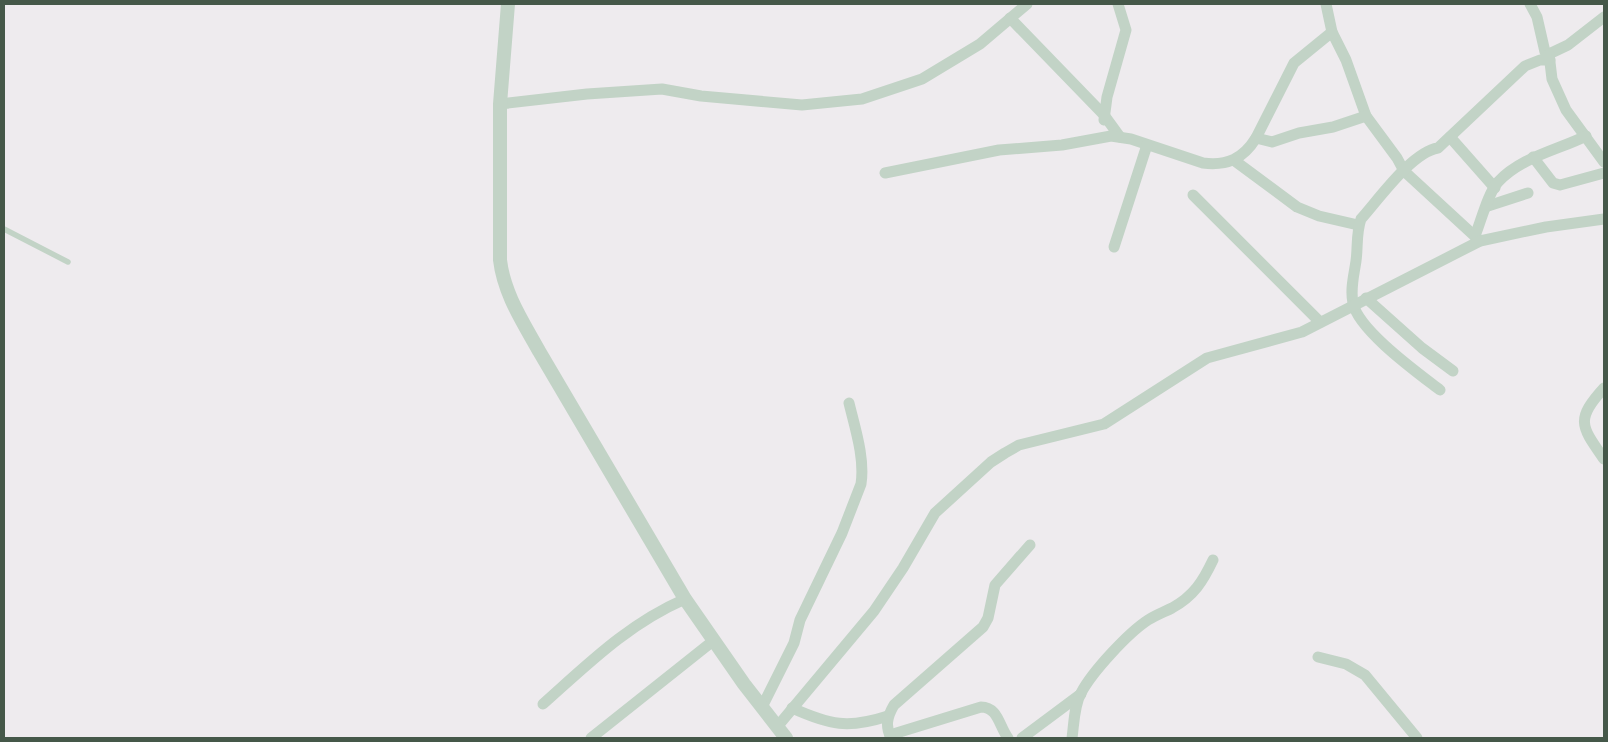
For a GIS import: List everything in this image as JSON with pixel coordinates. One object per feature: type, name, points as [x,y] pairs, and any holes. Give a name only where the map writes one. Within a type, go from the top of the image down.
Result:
[{"type":"street","points":[[508,4],[500,104],[500,260],[505,286],[539,351],[685,599],[713,642],[786,738]]},
{"type":"street","points":[[500,104],[587,94],[662,89],[701,96],[802,105],[862,99],[922,79],[980,44],[1027,4]]},
{"type":"street","points":[[1105,137],[1104,115],[1126,30],[1118,4]]},
{"type":"street","points":[[1326,4],[1332,32],[1346,60],[1366,116],[1397,158],[1404,172],[1477,238]]},
{"type":"street","points":[[1530,4],[1537,17],[1543,48],[1550,57],[1552,79],[1566,110],[1604,162]]},
{"type":"street","points":[[1537,17],[1542,4]]},
{"type":"street","points":[[1440,390],[1370,332],[1353,305],[1352,280],[1357,260],[1358,225],[1361,219],[1416,159],[1431,149],[1438,148],[1525,66],[1550,57],[1568,46],[1604,17]]},
{"type":"street","points":[[1010,18],[1104,115],[1120,137]]},
{"type":"street","points":[[885,173],[999,150],[1062,145],[1105,137],[1120,137],[1202,163],[1212,164],[1235,161],[1251,146],[1256,138],[1294,63],[1332,32]]},
{"type":"street","points":[[1256,138],[1272,142],[1299,133],[1333,127],[1366,116]]},
{"type":"street","points":[[1477,238],[1495,188],[1499,182],[1533,157],[1567,146],[1586,136]]},
{"type":"street","points":[[1450,137],[1495,188]]},
{"type":"street","points":[[1114,248],[1146,145]]},
{"type":"street","points":[[1533,157],[1554,183],[1560,186],[1604,172]]},
{"type":"street","points":[[1235,161],[1298,208],[1319,216],[1358,225]]},
{"type":"street","points":[[1488,206],[1528,193]]},
{"type":"street","points":[[1193,195],[1320,322]]},
{"type":"street","points":[[777,727],[874,611],[904,568],[936,513],[991,462],[1019,445],[1104,424],[1207,358],[1302,332],[1477,238],[1604,219]]},
{"type":"street","points":[[1366,298],[1422,348],[1453,371]]},
{"type":"street","points":[[1604,388],[1588,406],[1584,414],[1584,422],[1589,437],[1604,459]]},
{"type":"street","points":[[762,707],[794,644],[800,620],[842,533],[861,484],[863,475],[849,402]]},
{"type":"street","points":[[1008,738],[994,711],[988,707],[981,707],[891,737],[887,727],[888,716],[894,705],[983,627],[988,618],[995,585],[1030,545]]},
{"type":"street","points":[[1022,738],[1080,694],[1129,637],[1147,621],[1182,602],[1192,594],[1202,584],[1213,560]]},
{"type":"street","points":[[543,704],[635,626],[657,611],[685,599]]},
{"type":"street","points":[[591,738],[713,642]]},
{"type":"street","points":[[1318,657],[1346,664],[1365,675],[1417,738]]},
{"type":"street","points":[[1072,738],[1080,694]]},
{"type":"street","points":[[792,708],[822,722],[841,725],[857,725],[888,716]]},
{"type":"lane","points":[[4,228],[68,262]]}]
